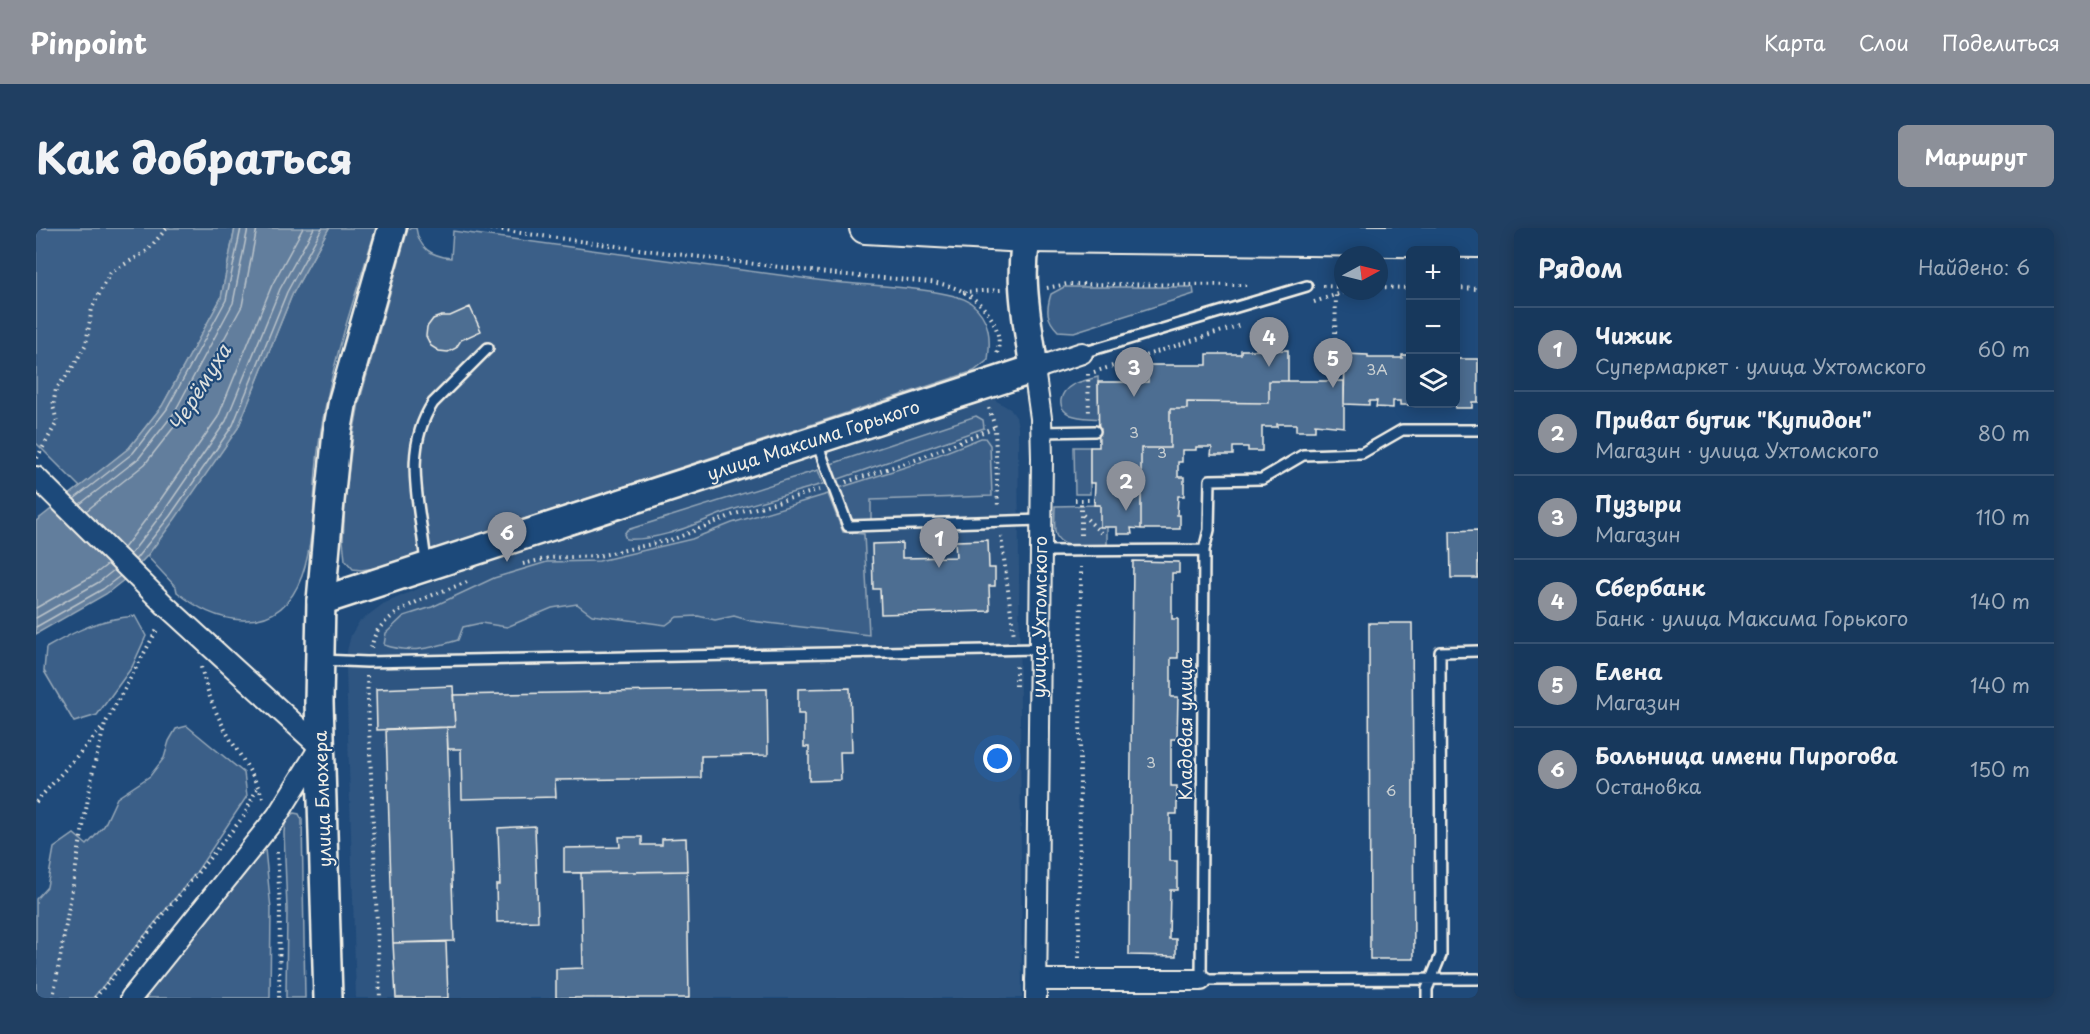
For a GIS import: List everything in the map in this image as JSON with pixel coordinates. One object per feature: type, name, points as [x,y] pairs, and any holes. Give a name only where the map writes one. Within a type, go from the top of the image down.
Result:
[{"type":"main road","points":[[865,228],[1478,242]]},
{"type":"street","name":"улица Блюхера","points":[[328,998],[327,900],[320,747],[321,601],[333,466],[343,400],[392,228]]},
{"type":"street","points":[[1288,228],[1323,240]]},
{"type":"street","name":"улица Ухтомского","points":[[1028,233],[1022,289],[1041,432],[1042,550],[1036,989]]},
{"type":"street","name":"улица Максима Горького","points":[[321,601],[1082,353]]},
{"type":"street","points":[[36,477],[165,604],[320,747],[277,816],[130,998]]},
{"type":"street","points":[[1036,989],[1079,981],[1201,980]]},
{"type":"lane","name":"улица Максима Горького","points":[[1082,353],[1307,286]]},
{"type":"lane","points":[[426,567],[415,486],[417,443],[426,414],[433,403],[488,348]]},
{"type":"lane","name":"Кладовая улица","points":[[1201,980],[1204,550],[1209,530],[1210,480],[1262,479],[1303,456],[1362,453],[1402,430],[1478,430]]},
{"type":"lane","points":[[1041,432],[1092,431]]},
{"type":"lane","points":[[816,441],[848,526],[1041,520]]},
{"type":"lane","points":[[1042,550],[1204,550]]},
{"type":"lane","points":[[319,660],[367,662],[1041,649]]},
{"type":"lane","points":[[1427,998],[1427,989],[1441,955],[1440,652],[1478,651]]},
{"type":"lane","points":[[1201,980],[1478,979]]},
{"type":"path","points":[[36,459],[57,422],[53,406],[56,389],[72,370],[86,344],[92,308],[110,273],[147,251],[167,228]]},
{"type":"path","points":[[484,228],[742,263],[952,286],[974,297],[992,316],[998,338],[998,351],[994,362],[980,373],[981,386],[995,428],[915,460],[735,514],[674,539],[598,556],[549,558],[519,565]]},
{"type":"path","points":[[1067,284],[1250,285]]},
{"type":"path","points":[[1307,286],[1334,287]]},
{"type":"path","points":[[1388,287],[1406,288]]},
{"type":"path","points":[[1460,288],[1478,289]]},
{"type":"path","points":[[1314,302],[1334,295]]},
{"type":"path","points":[[1334,381],[1336,300]]},
{"type":"path","points":[[1081,377],[1246,323]]},
{"type":"path","points":[[1088,374],[1092,431]]},
{"type":"path","points":[[1076,500],[1094,500]]},
{"type":"path","points":[[1079,981],[1081,500]]},
{"type":"path","points":[[380,998],[367,662],[377,631],[389,619],[421,600],[474,580]]},
{"type":"path","points":[[36,802],[105,724],[160,624],[165,604]]},
{"type":"path","points":[[53,998],[93,770],[105,724]]},
{"type":"path","points":[[95,998],[244,816],[258,785]]},
{"type":"shaded area","points":[[36,228],[235,228],[221,298],[162,406],[129,448],[80,487],[36,443]]},
{"type":"shaded area","points":[[329,228],[376,228],[343,334],[325,408],[320,434],[310,540],[305,565],[297,587],[285,605],[267,616],[243,620],[216,615],[200,608],[177,592],[176,587],[147,556],[238,428],[292,295]]},
{"type":"shaded area","points":[[416,228],[420,241],[428,250],[451,258],[453,231],[832,282],[945,294],[971,303],[982,315],[989,336],[988,360],[974,371],[376,568],[353,569],[345,560],[343,541],[353,435],[359,403],[408,229]]},
{"type":"shaded area","points":[[1064,287],[1193,287],[1194,294],[1074,332],[1058,331],[1049,318],[1048,305],[1051,294]]},
{"type":"shaded area","points":[[1098,377],[1099,419],[1074,416],[1064,411],[1061,400],[1070,386]]},
{"type":"shaded area","points":[[976,399],[995,400],[1010,409],[1016,417],[1018,427],[1022,998],[356,998],[346,668],[351,635],[359,622],[383,604],[433,582]]},
{"type":"shaded area","points":[[976,416],[983,420],[984,428],[836,480],[831,464]]},
{"type":"shaded area","points":[[985,438],[990,445],[992,496],[871,500],[871,520],[849,521],[839,488],[918,463]]},
{"type":"shaded area","points":[[1074,447],[1090,447],[1090,494],[1075,494]]},
{"type":"shaded area","points":[[818,470],[823,484],[729,511],[666,534],[626,539],[624,534],[627,530]]},
{"type":"shaded area","points":[[828,494],[843,532],[864,534],[869,635],[751,621],[734,616],[715,620],[698,616],[677,617],[666,625],[592,615],[577,604],[552,608],[507,627],[481,623],[463,627],[458,640],[430,647],[404,649],[384,645],[386,633],[404,616],[432,607],[494,578],[547,562],[599,561],[692,539],[732,523]]},
{"type":"shaded area","points":[[1100,505],[1107,527],[1107,546],[1069,545],[1057,538],[1055,506]]},
{"type":"shaded area","points":[[135,616],[146,636],[132,667],[97,715],[74,722],[44,671],[46,648],[89,626]]},
{"type":"shaded area","points":[[187,726],[244,773],[247,796],[195,874],[93,998],[36,998],[36,899],[47,887],[54,848],[74,834],[87,845],[104,826],[117,798],[150,776],[164,758],[169,741],[176,729]]},
{"type":"shaded area","points":[[294,813],[299,814],[302,820],[305,998],[286,998],[287,909],[284,833],[287,818]]},
{"type":"shaded area","points":[[265,849],[271,909],[270,998],[143,998]]},
{"type":"water","name":"Черёмуха","points":[[235,228],[329,228],[292,295],[238,428],[175,519],[147,556],[125,579],[106,594],[36,634],[36,521],[129,448],[162,406],[221,298]]},
{"type":"building","points":[[470,307],[481,331],[461,340],[456,348],[448,352],[439,351],[431,346],[426,336],[427,327],[433,319],[450,316]]},
{"type":"building","points":[[1241,350],[1288,350],[1288,381],[1269,381],[1269,403],[1187,402],[1187,409],[1170,409],[1170,448],[1141,448],[1141,529],[1131,528],[1132,534],[1117,534],[1117,527],[1100,527],[1100,505],[1094,505],[1095,483],[1090,483],[1090,447],[1099,447],[1098,382],[1148,382],[1148,365],[1207,365],[1207,354],[1241,354]]},
{"type":"building","points":[[1345,354],[1368,355],[1368,358],[1402,358],[1402,355],[1406,355],[1406,405],[1400,405],[1400,401],[1393,401],[1393,408],[1376,407],[1377,401],[1369,401],[1369,405],[1344,404]]},
{"type":"building","points":[[1460,359],[1478,359],[1478,402],[1472,402],[1472,408],[1460,408]]},
{"type":"building","points":[[1269,381],[1344,381],[1344,427],[1315,424],[1315,431],[1296,431],[1296,424],[1277,424],[1277,427],[1262,427],[1262,451],[1248,451],[1248,447],[1233,447],[1233,455],[1211,455],[1212,447],[1182,450],[1182,462],[1178,462],[1178,477],[1184,477],[1184,496],[1178,496],[1177,515],[1180,515],[1180,529],[1141,529],[1141,448],[1170,448],[1170,409],[1187,409],[1187,402],[1269,403]]},
{"type":"building","points":[[1478,530],[1478,578],[1451,578],[1450,531]]},
{"type":"building","points":[[988,540],[989,568],[995,568],[995,586],[989,586],[990,611],[881,614],[880,589],[873,589],[872,544],[902,543],[902,558],[956,557],[955,541]]},
{"type":"building","points":[[1133,561],[1179,562],[1179,573],[1172,573],[1172,619],[1178,619],[1178,658],[1171,658],[1171,697],[1178,697],[1177,739],[1171,739],[1171,786],[1177,786],[1177,814],[1170,814],[1170,861],[1177,861],[1177,890],[1170,890],[1169,939],[1176,939],[1176,956],[1129,955]]},
{"type":"building","points":[[1369,623],[1412,623],[1414,959],[1370,959]]},
{"type":"building","points":[[453,686],[455,727],[377,730],[376,689]]},
{"type":"building","points":[[850,688],[852,752],[840,752],[841,780],[809,781],[809,747],[804,747],[804,714],[798,714],[798,689]]},
{"type":"building","points":[[767,689],[768,755],[701,756],[701,778],[555,780],[556,797],[462,799],[461,749],[448,749],[447,727],[455,727],[453,695]]},
{"type":"building","points":[[447,727],[454,941],[393,943],[386,729]]},
{"type":"building","points":[[535,826],[538,921],[497,922],[496,885],[500,885],[498,828]]},
{"type":"building","points":[[619,837],[642,837],[642,845],[662,845],[662,839],[686,838],[687,871],[564,873],[564,848],[620,847]]},
{"type":"building","points":[[687,871],[689,998],[556,998],[556,969],[583,968],[581,873]]},
{"type":"building","points":[[446,942],[448,998],[396,998],[393,943]]},
{"type":"place","name":"Сбербанк","points":[[1269,367]]},
{"type":"place","name":"Елена","points":[[1333,388]]},
{"type":"place","name":"Пузыри","points":[[1134,397]]},
{"type":"place","name":"Приват бутик \"Купидон\"","points":[[1126,511]]},
{"type":"place","name":"Больница имени Пирогова","points":[[507,562]]},
{"type":"place","name":"Чижик","points":[[939,568]]}]
